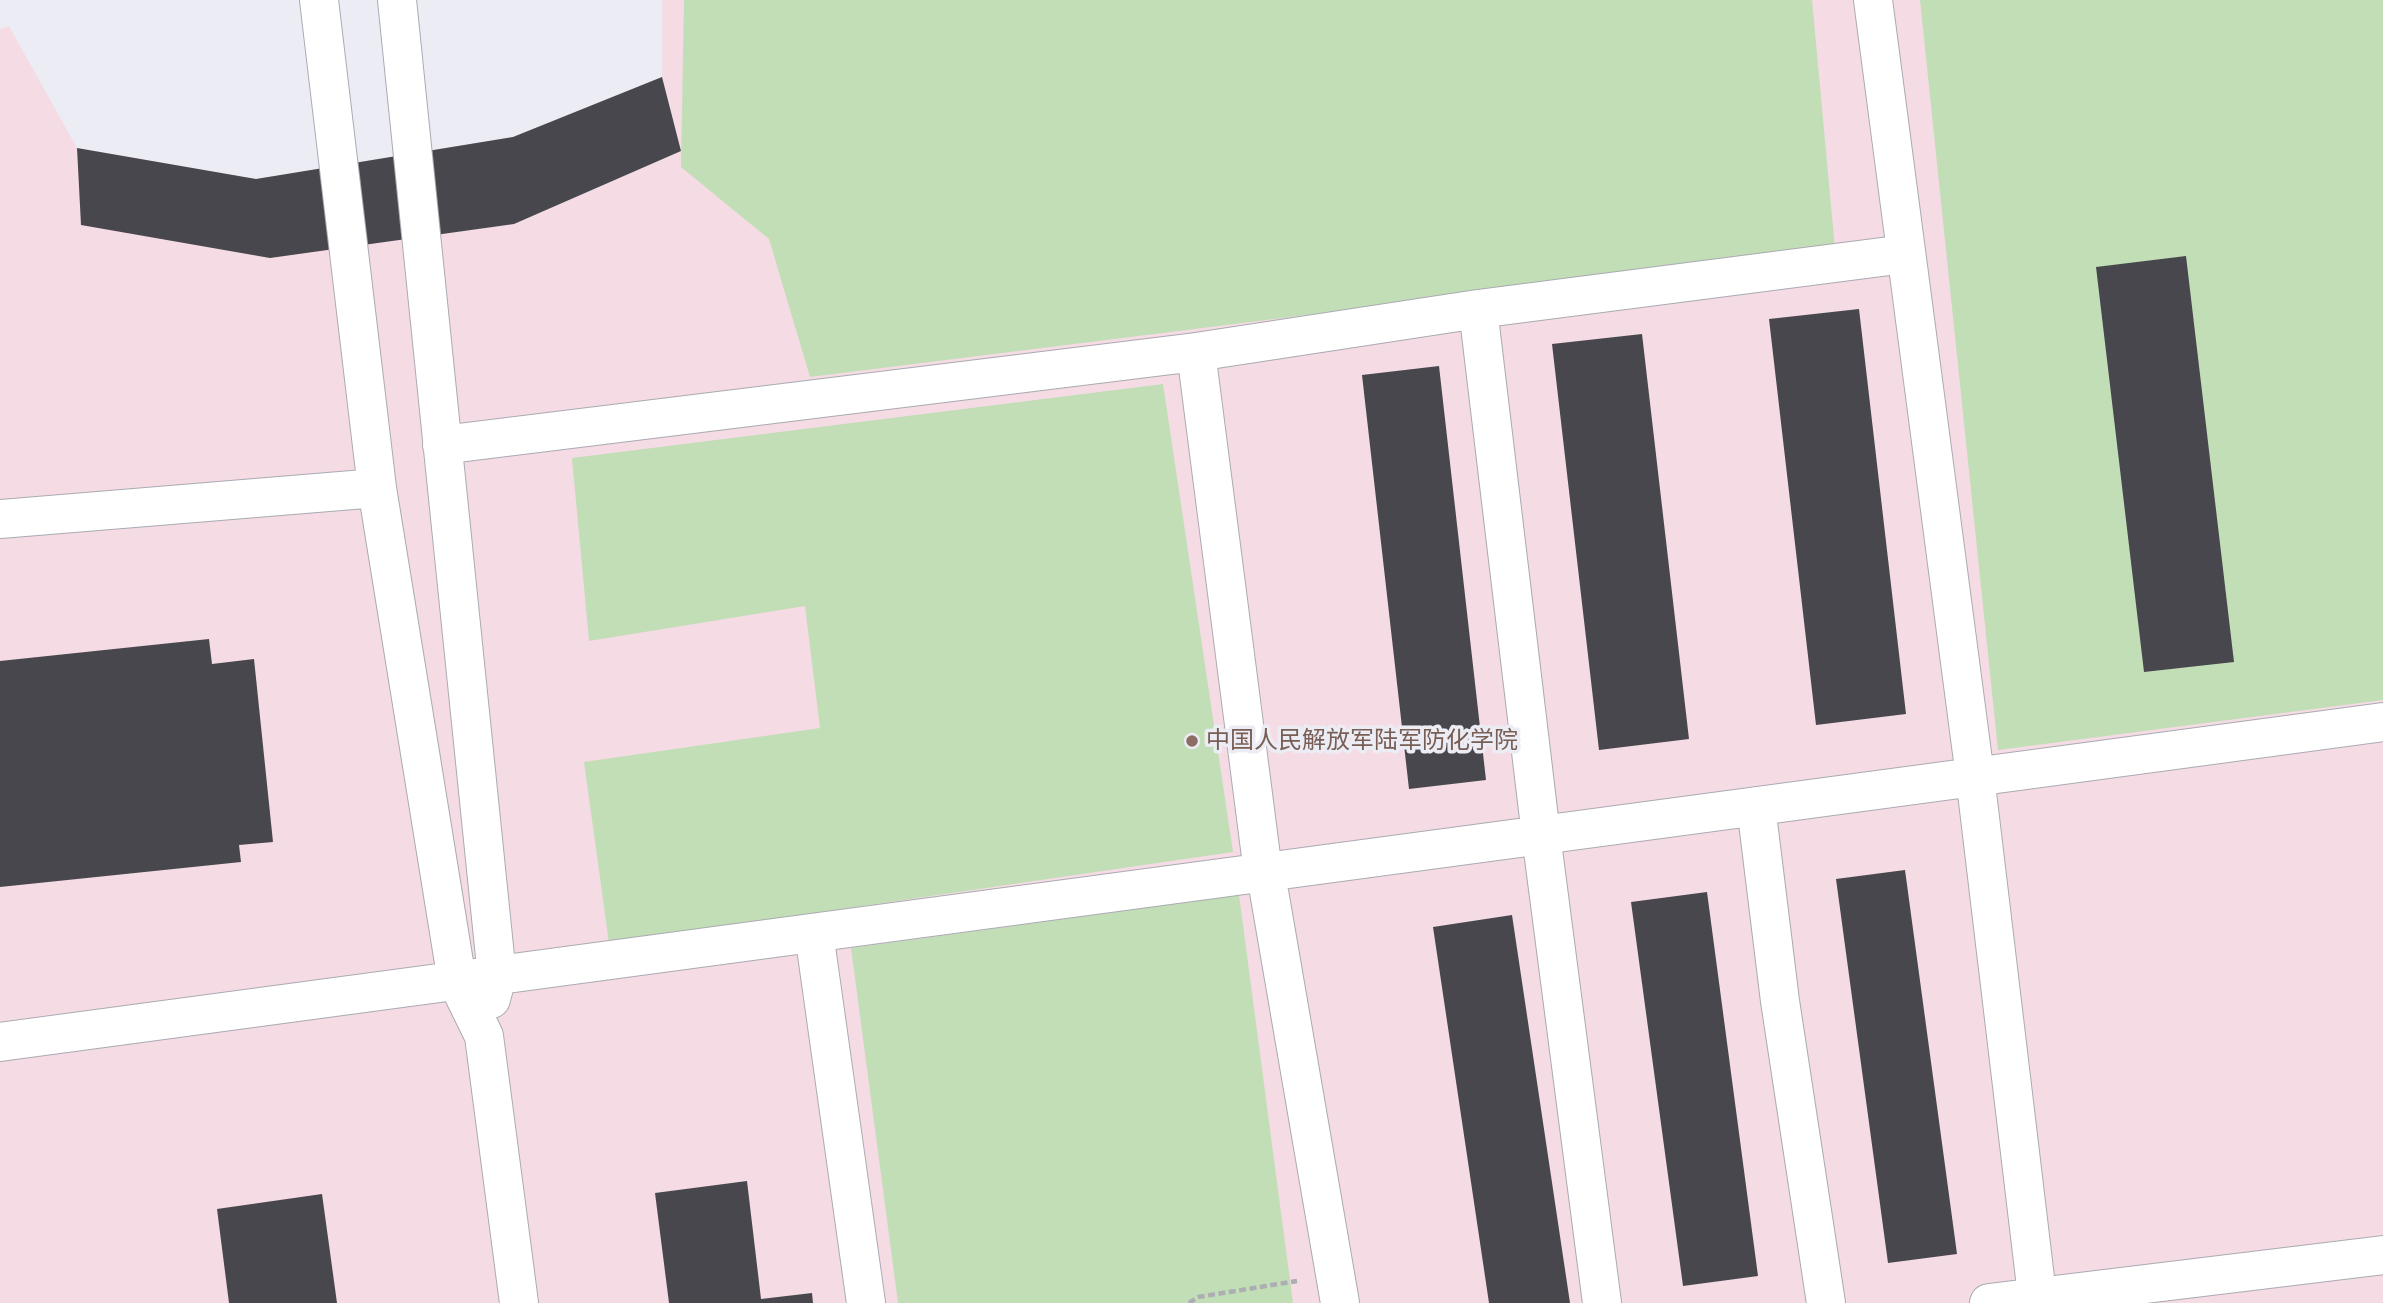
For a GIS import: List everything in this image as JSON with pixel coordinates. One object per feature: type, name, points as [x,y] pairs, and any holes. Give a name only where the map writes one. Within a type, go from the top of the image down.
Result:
[{"type":"street","points":[[319,0],[377,488],[457,981],[484,1035],[519,1303]]},
{"type":"street","points":[[397,0],[497,976],[484,1035]]},
{"type":"street","points":[[1873,0],[1975,776],[2038,1301]]},
{"type":"street","points":[[442,445],[1196,352],[1478,309],[1905,254]]},
{"type":"street","points":[[1478,309],[1541,835],[1602,1303]]},
{"type":"street","points":[[1196,352],[1264,872],[1338,1289]]},
{"type":"street","points":[[0,519],[377,488]]},
{"type":"street","points":[[0,1042],[2383,722]]},
{"type":"street","points":[[1756,806],[1780,1001],[1826,1303]]},
{"type":"street","points":[[814,933],[866,1303]]},
{"type":"street","points":[[1989,1303],[2038,1301],[2383,1255]]},
{"type":"path","points":[[1189,1303],[1198,1297],[1338,1289]]},
{"type":"shaded area","name":"中国人民解放军陆军防化学院","points":[[662,0],[2383,0],[2383,1303],[0,1303],[0,29],[9,26],[77,148],[256,179],[513,137],[662,77]]},
{"type":"green space","points":[[684,0],[1812,0],[1835,249],[810,377],[769,239],[681,167]]},
{"type":"green space","points":[[1920,0],[2383,0],[2383,700],[1998,750]]},
{"type":"green space","points":[[1163,384],[1233,852],[609,943],[584,762],[820,728],[805,606],[589,641],[572,458]]},
{"type":"green space","points":[[1239,895],[1293,1303],[898,1303],[851,948]]},
{"type":"building","points":[[662,77],[681,151],[514,224],[270,258],[81,225],[77,148],[256,179],[513,137]]},
{"type":"building","points":[[2186,256],[2234,662],[2144,672],[2096,267]]},
{"type":"building","points":[[1859,309],[1906,714],[1816,725],[1769,319]]},
{"type":"building","points":[[1642,334],[1689,739],[1599,750],[1552,344]]},
{"type":"building","points":[[1439,366],[1486,780],[1409,789],[1362,375]]},
{"type":"building","points":[[209,639],[212,664],[254,659],[273,842],[239,845],[241,862],[0,887],[0,661]]},
{"type":"building","points":[[1905,870],[1957,1254],[1888,1263],[1836,879]]},
{"type":"building","points":[[1707,892],[1758,1276],[1683,1286],[1631,902]]},
{"type":"building","points":[[1512,915],[1570,1303],[1489,1303],[1433,927]]},
{"type":"building","points":[[747,1181],[761,1299],[812,1293],[813,1303],[669,1303],[655,1193]]},
{"type":"building","points":[[322,1194],[337,1303],[229,1303],[217,1209]]},
{"type":"place","name":"中国人民解放军陆军防化学院","points":[[1192,741]]}]
